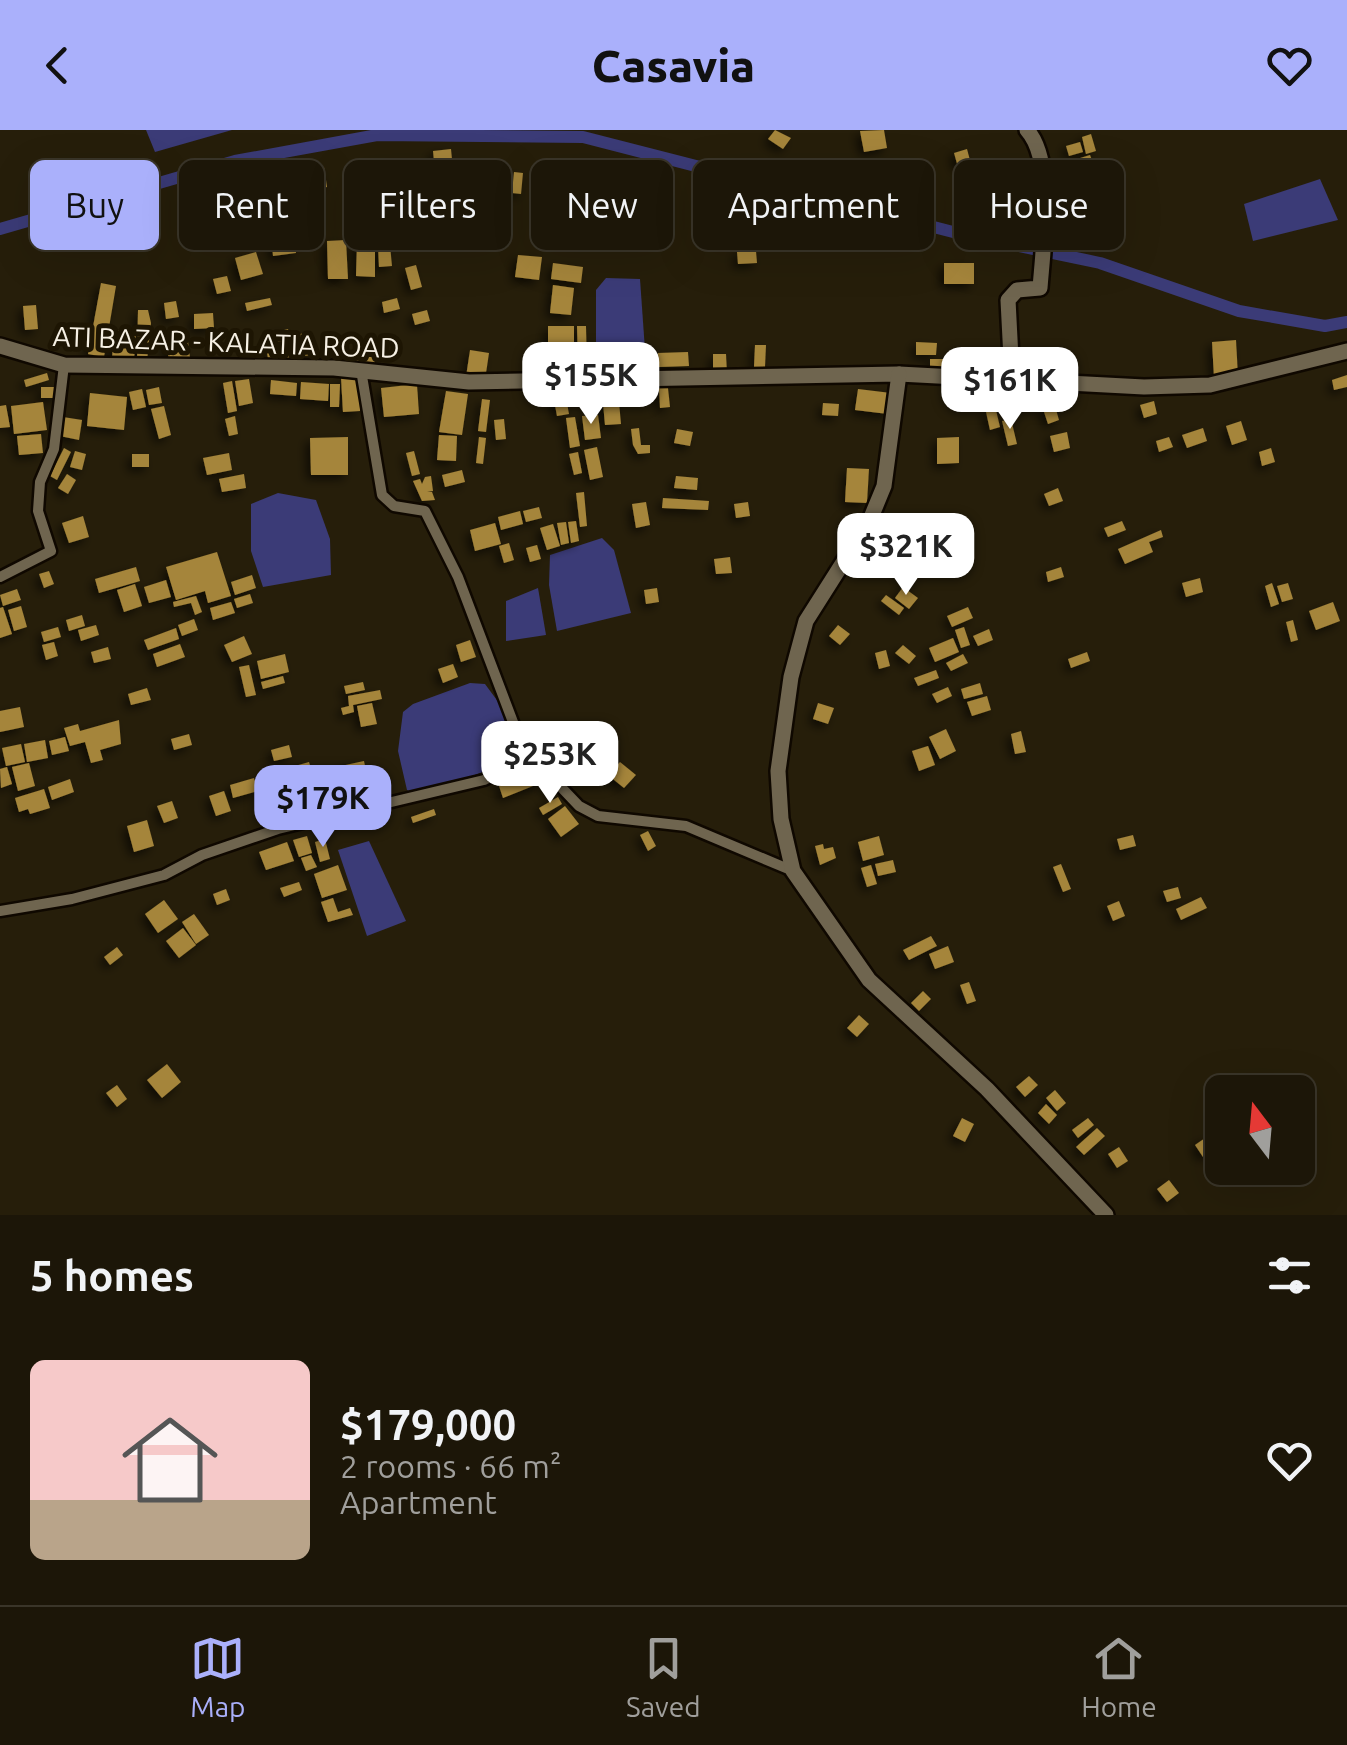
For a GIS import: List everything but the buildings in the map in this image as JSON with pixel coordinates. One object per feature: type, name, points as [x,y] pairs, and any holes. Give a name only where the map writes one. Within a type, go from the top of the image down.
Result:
[{"type":"main road","points":[[1012,378],[1009,295],[1038,290],[1042,254],[1043,177],[1034,137],[1028,130]]},
{"type":"main road","name":"ATI BAZAR - KALATIA ROAD","points":[[0,346],[64,365],[362,370],[469,382],[900,374],[1144,388],[1210,385],[1347,351]]},
{"type":"main road","points":[[900,374],[884,486],[870,520],[806,621],[791,677],[778,771],[781,820],[792,871],[868,980],[987,1089],[1106,1215]]},
{"type":"street","points":[[0,577],[51,551],[38,511],[39,496],[54,449],[64,365]]},
{"type":"street","points":[[362,370],[382,495],[394,506],[425,511],[495,667],[527,759],[539,764],[580,806],[598,816],[686,826],[723,838],[792,871]]},
{"type":"street","points":[[0,910],[72,899],[164,876],[202,855],[278,828],[484,780],[527,759]]},
{"type":"shaded area","points":[[146,130],[232,130],[155,152]]},
{"type":"shaded area","points":[[1320,179],[1338,220],[1253,241],[1244,204]]},
{"type":"shaded area","points":[[606,278],[640,279],[645,350],[619,355],[596,352],[596,290]]},
{"type":"shaded area","points":[[278,493],[316,500],[330,539],[331,575],[263,587],[251,551],[251,504]]},
{"type":"shaded area","points":[[602,538],[614,550],[631,613],[557,631],[549,585],[550,555]]},
{"type":"shaded area","points":[[538,588],[546,635],[506,641],[506,601]]},
{"type":"shaded area","points":[[470,683],[485,684],[502,707],[516,752],[467,778],[413,793],[407,790],[398,751],[403,712],[413,704]]},
{"type":"shaded area","points":[[369,841],[406,921],[367,936],[338,850]]},
{"type":"waterway","points":[[0,229],[235,161],[377,135],[583,137],[957,233],[1100,263],[1239,311],[1325,326],[1347,322]]}]
